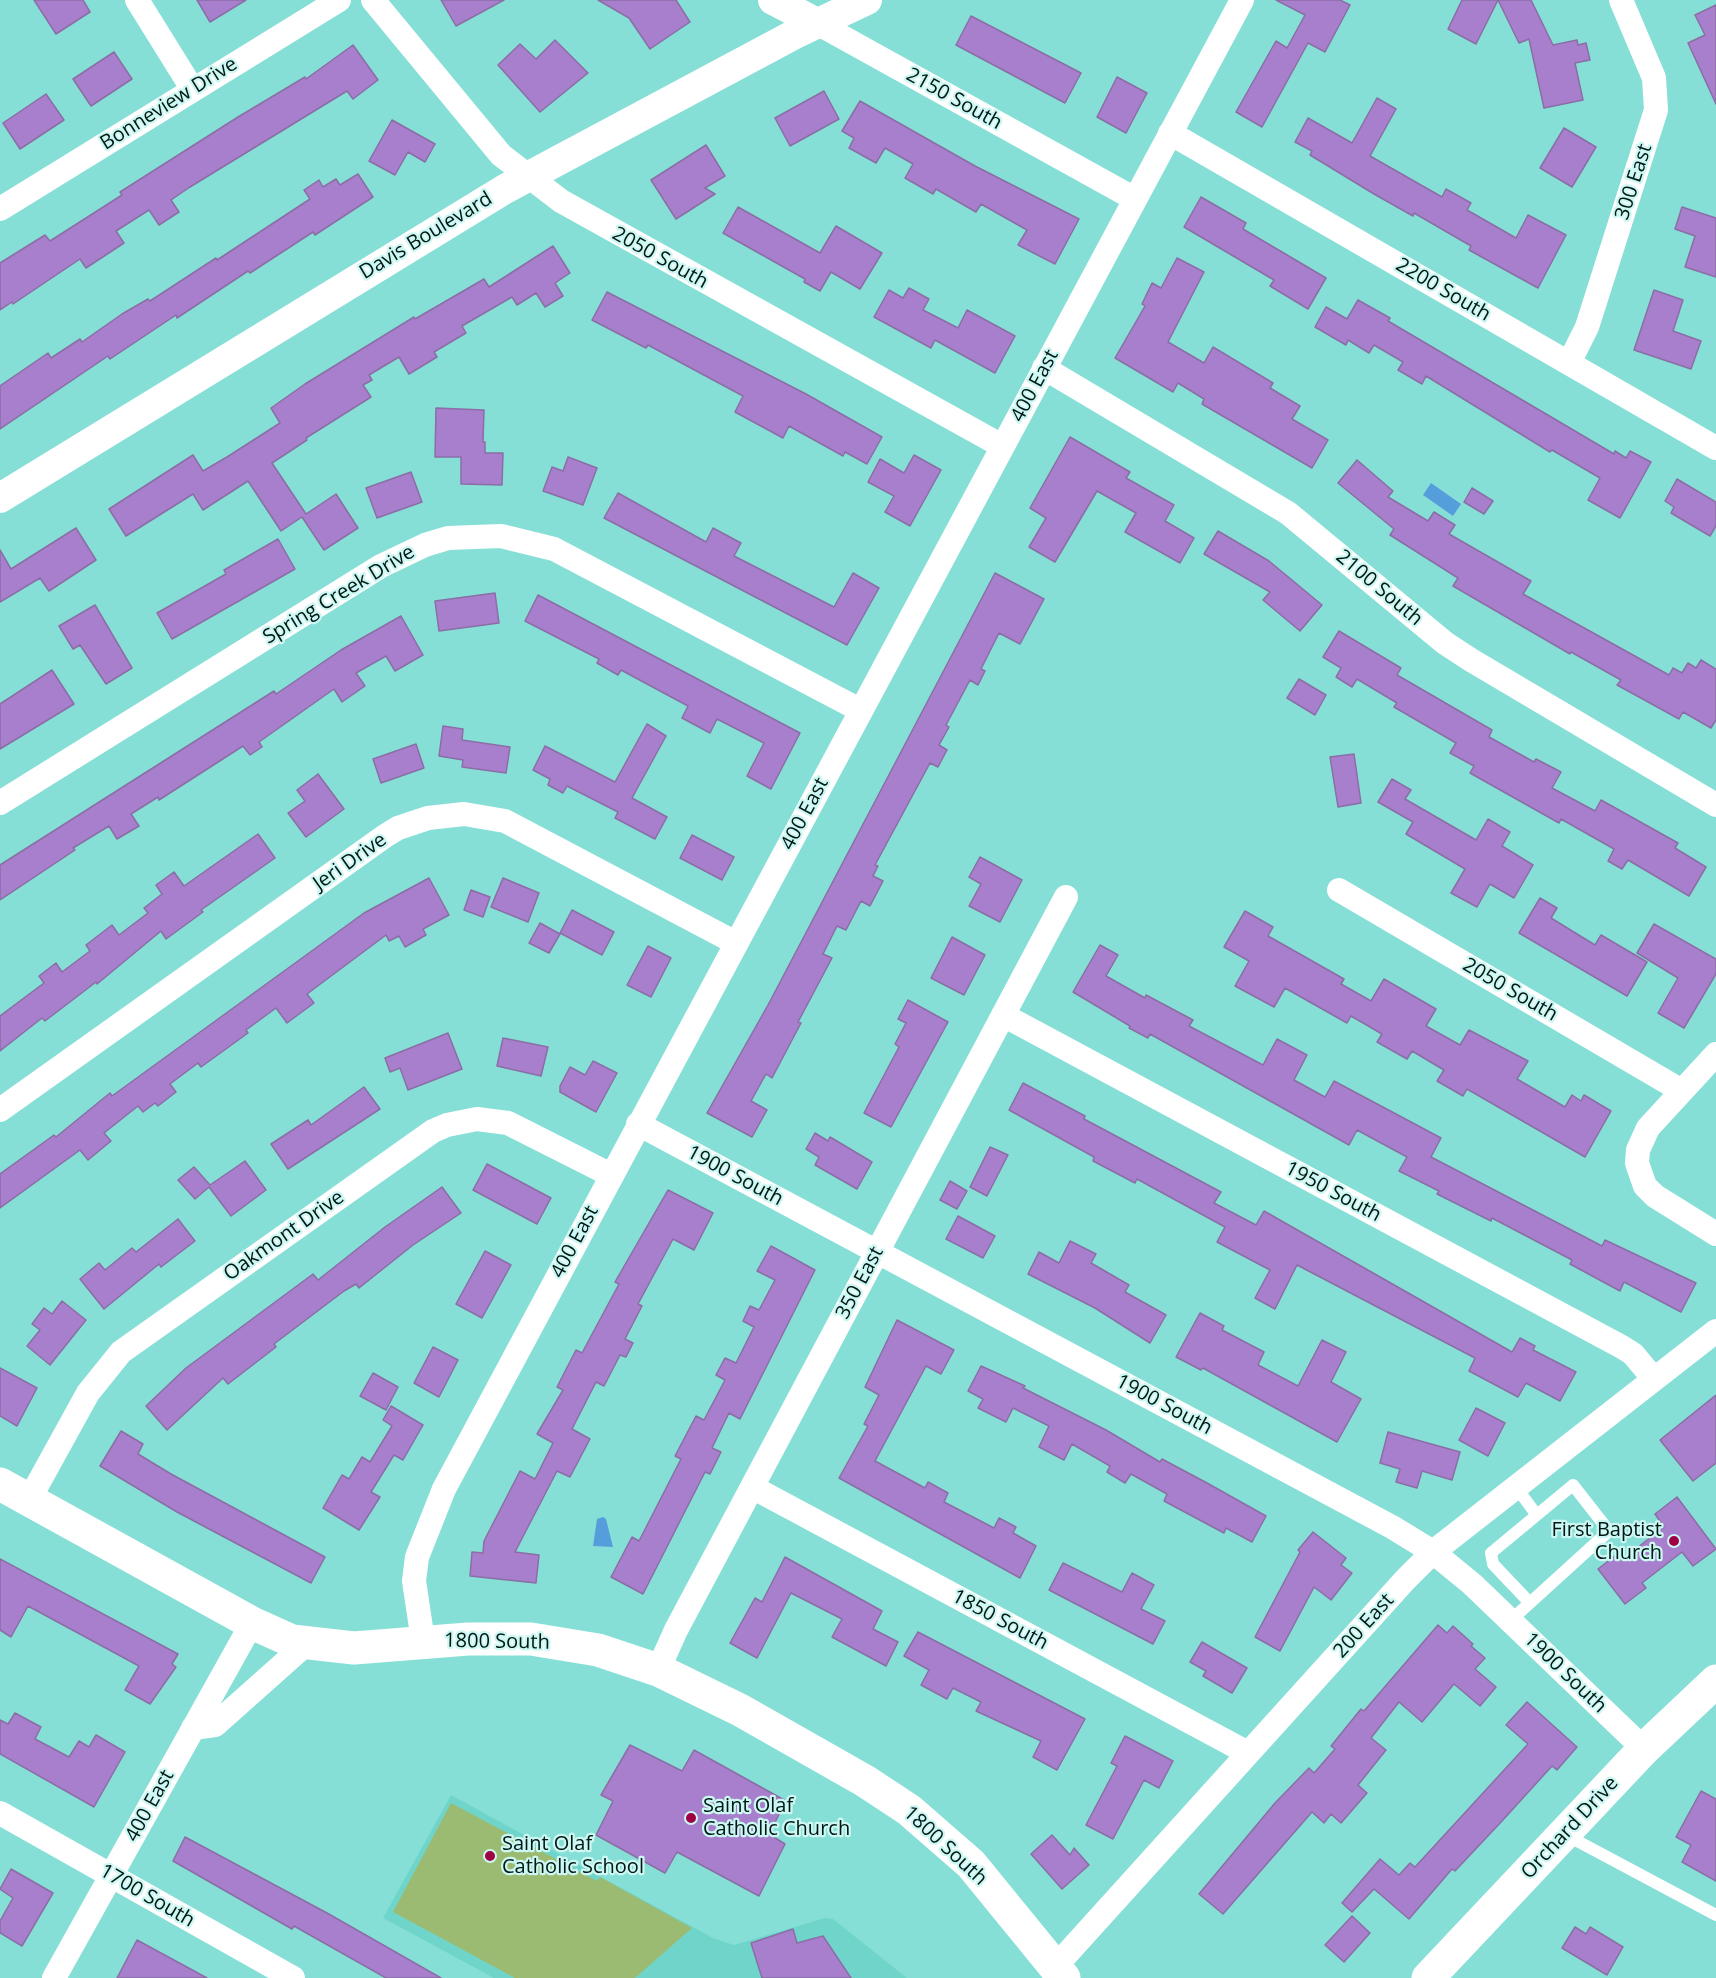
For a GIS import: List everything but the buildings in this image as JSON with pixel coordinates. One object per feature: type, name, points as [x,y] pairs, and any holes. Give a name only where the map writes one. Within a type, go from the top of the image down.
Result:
[{"type":"main road","name":"1800 South","points":[[0,1484],[252,1623],[279,1636],[306,1644],[354,1648],[423,1641],[531,1639],[598,1650],[658,1670],[750,1716],[865,1781],[909,1810],[971,1864],[1059,1973]]},
{"type":"main road","name":"Orchard Drive","points":[[1428,1978],[1644,1749],[1716,1682]]},
{"type":"street","points":[[137,0],[193,90]]},
{"type":"street","name":"Bonneview Drive","points":[[0,209],[339,0]]},
{"type":"street","name":"2050 South","points":[[374,0],[501,155],[528,177],[599,224],[1002,446]]},
{"type":"street","name":"2150 South","points":[[773,0],[1134,199]]},
{"type":"street","name":"Davis Boulevard","points":[[0,498],[310,306],[528,177],[817,23],[867,0]]},
{"type":"street","name":"400 East","points":[[423,1641],[414,1581],[417,1557],[424,1534],[444,1489],[1242,0]]},
{"type":"street","name":"300 East","points":[[1569,363],[1587,327],[1656,110],[1654,78],[1621,0]]},
{"type":"street","name":"2200 South","points":[[1170,133],[1716,448]]},
{"type":"street","name":"2100 South","points":[[1044,368],[1288,513],[1445,643],[1716,805]]},
{"type":"street","name":"Spring Creek Drive","points":[[0,803],[381,566],[425,545],[457,537],[501,536],[554,549],[861,710]]},
{"type":"street","name":"Jeri Drive","points":[[0,1110],[385,836],[398,828],[428,818],[464,814],[505,821],[736,943]]},
{"type":"street","name":"2050 South","points":[[1339,890],[1682,1091]]},
{"type":"street","name":"350 East","points":[[658,1670],[676,1630],[1066,897]]},
{"type":"street","name":"1950 South","points":[[1003,1015],[1622,1347],[1633,1354],[1654,1378]]},
{"type":"street","points":[[1716,1054],[1642,1139],[1637,1163],[1639,1174],[1655,1196],[1716,1234]]},
{"type":"street","name":"Oakmont Drive","points":[[29,1500],[97,1378],[121,1352],[433,1131],[447,1125],[477,1119],[508,1123],[611,1175]]},
{"type":"street","name":"1900 South","points":[[638,1124],[1392,1527],[1433,1552],[1510,1621],[1644,1749]]},
{"type":"street","name":"200 East","points":[[1059,1973],[1248,1753],[1433,1552],[1716,1332]]},
{"type":"street","name":"1850 South","points":[[752,1487],[1248,1753]]},
{"type":"street","name":"400 East","points":[[54,1978],[252,1623]]},
{"type":"street","points":[[193,1728],[215,1725],[306,1644]]},
{"type":"street","name":"1700 South","points":[[0,1813],[293,1978]]},
{"type":"lane","points":[[1510,1621],[1530,1603],[1609,1531],[1573,1485],[1491,1553],[1493,1564],[1530,1603]]},
{"type":"lane","points":[[1515,1487],[1536,1514]]},
{"type":"lane","points":[[1564,1834],[1716,1915]]},
{"type":"shaded area","name":"Saint Olaf Catholic School","points":[[451,1795],[713,1938],[734,1945],[825,1918],[833,1919],[907,1978],[494,1978],[383,1918]]},
{"type":"shaded area","name":"Saint Olaf Catholic School","points":[[451,1803],[597,1881],[600,1877],[692,1928],[635,1978],[515,1978],[393,1912]]},
{"type":"water","points":[[1431,483],[1461,504],[1453,516],[1423,495]]},
{"type":"water","points":[[603,1517],[606,1519],[613,1547],[593,1546],[597,1519]]},
{"type":"place","name":"First Baptist Church","points":[[1674,1541]]},
{"type":"place","name":"Saint Olaf Catholic Church","points":[[691,1818]]},
{"type":"place","name":"Saint Olaf Catholic School","points":[[490,1856]]}]
